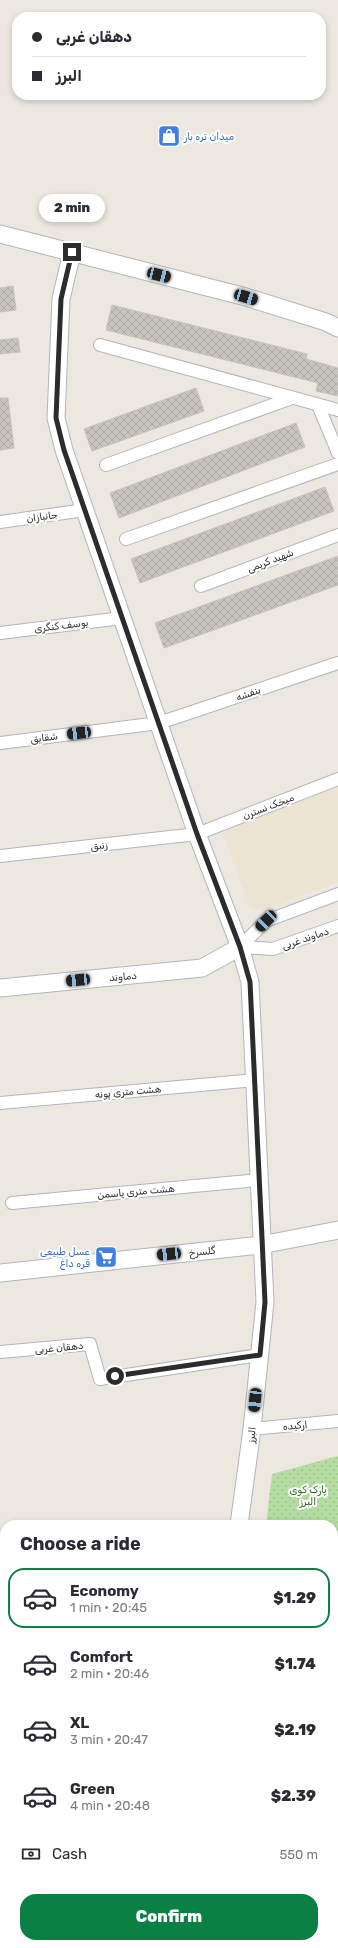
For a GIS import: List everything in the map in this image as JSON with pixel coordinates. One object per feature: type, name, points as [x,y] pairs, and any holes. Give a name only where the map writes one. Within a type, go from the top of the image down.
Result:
[{"type":"main road","points":[[0,234],[246,297],[326,322],[338,328]]},
{"type":"main road","name":"البرز","points":[[72,252],[61,299],[56,418],[64,450],[197,834],[240,947],[250,982],[256,1080],[261,1245],[265,1302],[252,1429],[240,1520]]},
{"type":"main road","name":"دماوند","points":[[0,988],[202,968],[240,947]]},
{"type":"main road","name":"گلسرخ","points":[[0,1273],[261,1245],[338,1230]]},
{"type":"street","points":[[100,344],[338,410]]},
{"type":"street","points":[[106,465],[292,398]]},
{"type":"street","points":[[318,405],[338,453]]},
{"type":"street","points":[[126,539],[338,464]]},
{"type":"street","name":"جانبازان","points":[[0,522],[85,510]]},
{"type":"street","name":"شهید کریمی","points":[[202,586],[338,535]]},
{"type":"street","name":"یوسف کنگری","points":[[0,633],[122,618]]},
{"type":"street","name":"بنفشه","points":[[158,723],[338,663]]},
{"type":"street","name":"شقایق","points":[[0,742],[158,723]]},
{"type":"street","name":"میخک نسترن","points":[[197,834],[338,779]]},
{"type":"street","name":"زنبق","points":[[0,856],[197,834]]},
{"type":"street","points":[[240,947],[266,921],[338,894]]},
{"type":"street","name":"دماوند غربی","points":[[240,947],[273,949],[338,926]]},
{"type":"street","name":"هشت متری پونه","points":[[0,1103],[256,1080]]},
{"type":"street","name":"هشت متری یاسمن","points":[[12,1202],[259,1180]]},
{"type":"street","name":"دهقان غربی","points":[[0,1352],[90,1344],[100,1379],[260,1355]]},
{"type":"street","name":"ارکیده","points":[[252,1429],[338,1421]]},
{"type":"shaded area","points":[[338,786],[338,882],[264,910],[250,907],[224,836],[228,826]]},
{"type":"green space","name":"پارک کوی البرز","points":[[338,1456],[338,1520],[267,1520],[272,1474]]},
{"type":"building","points":[[13,286],[16,310],[0,312],[0,288]]},
{"type":"building","points":[[112,305],[307,354],[306,359],[338,368],[338,396],[316,391],[318,383],[106,330]]},
{"type":"building","points":[[18,338],[20,352],[0,354],[0,340]]},
{"type":"building","points":[[196,388],[204,411],[92,451],[84,429]]},
{"type":"building","points":[[0,398],[8,398],[14,448],[0,450]]},
{"type":"building","points":[[296,423],[305,447],[119,518],[110,493]]},
{"type":"building","points":[[325,487],[334,511],[140,583],[131,559]]},
{"type":"building","points":[[338,556],[338,585],[164,648],[155,623]]},
{"type":"place","name":"میدان تره بار","points":[[169,136]]},
{"type":"place","name":"عسل طبیعی قره داغ","points":[[106,1257]]},
{"type":"route","points":[[72,252],[61,299],[56,418],[64,450],[197,834],[240,947],[250,982],[256,1080],[261,1245],[265,1302],[260,1355],[115,1376]]}]
